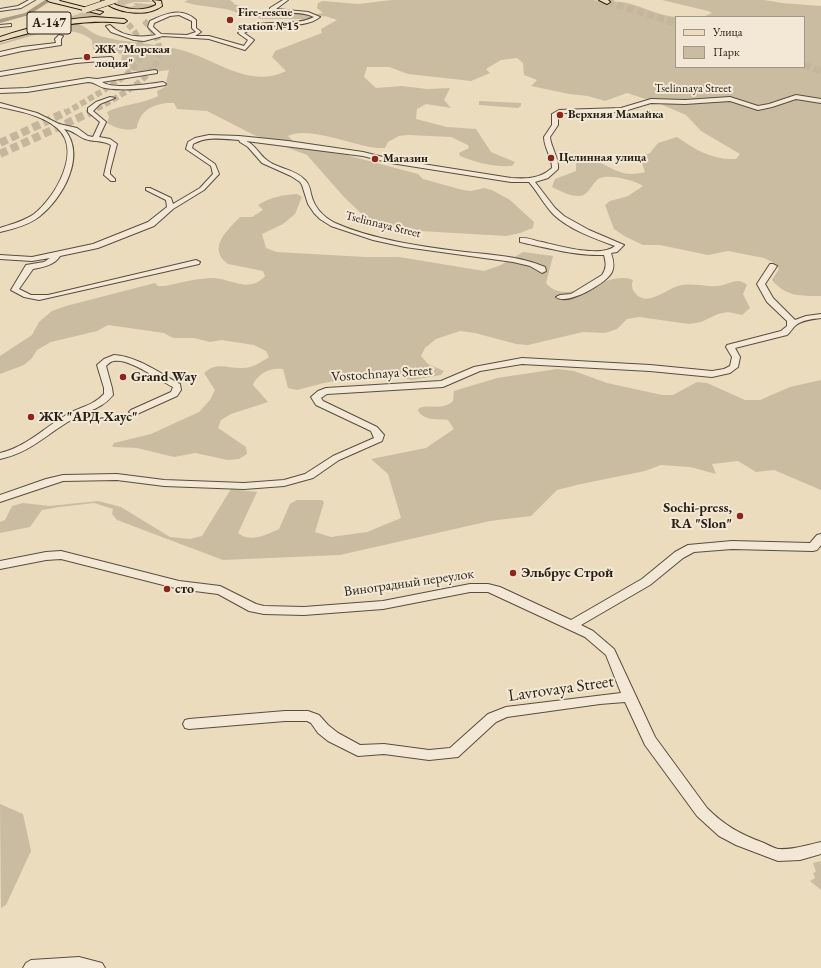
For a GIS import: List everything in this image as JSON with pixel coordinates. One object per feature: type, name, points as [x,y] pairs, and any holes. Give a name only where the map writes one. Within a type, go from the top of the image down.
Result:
[{"type":"main road","points":[[75,0],[109,12],[125,21]]},
{"type":"main road","points":[[93,0],[131,10],[150,10]]},
{"type":"main road","points":[[104,0],[140,18],[143,13],[159,6],[159,2],[156,0]]},
{"type":"main road","name":"А-147","points":[[0,39],[115,0]]},
{"type":"main road","name":"А-147","points":[[55,1],[66,6],[64,10]]},
{"type":"main road","name":"А-147","points":[[55,1],[85,8],[125,21]]},
{"type":"main road","name":"А-147","points":[[14,35],[52,17]]},
{"type":"main road","points":[[14,35],[68,20],[94,18],[125,21]]},
{"type":"street","points":[[0,10],[19,7],[34,0]]},
{"type":"street","points":[[108,26],[113,31],[134,38],[148,39],[159,35],[186,36],[214,39],[246,48],[251,40],[240,33],[247,29],[268,23],[311,21],[318,17],[307,13],[286,12],[272,9],[286,0]]},
{"type":"street","points":[[159,35],[151,30],[150,28],[152,22],[171,14],[188,14],[194,20],[194,28],[199,32],[186,36]]},
{"type":"street","points":[[0,26],[9,26]]},
{"type":"street","points":[[0,54],[22,48],[59,44],[58,39],[61,36]]},
{"type":"street","points":[[0,74],[76,61],[111,59]]},
{"type":"street","points":[[0,91],[27,90],[74,81],[97,81],[155,72]]},
{"type":"street","points":[[97,81],[104,86],[110,87],[140,87],[163,84]]},
{"type":"street","name":"Tselinnaya Street","points":[[0,257],[27,259],[57,255],[87,248],[145,226],[202,189],[216,174],[213,165],[189,149],[190,143],[202,138],[230,138],[296,144],[363,154],[391,161],[511,180],[531,181],[544,178],[555,169],[556,164],[546,138],[554,126],[555,114],[561,111],[621,110],[632,108],[641,103],[651,101],[685,102],[726,99],[737,100],[758,108],[770,106],[796,97],[821,101]]},
{"type":"street","points":[[95,139],[103,122],[92,114],[91,108],[98,103],[112,98]]},
{"type":"street","points":[[0,106],[24,110],[59,126],[75,130],[86,137],[108,140],[114,144],[114,155],[106,169],[106,175],[113,180]]},
{"type":"street","points":[[0,230],[33,218],[39,214],[57,195],[66,175],[70,160],[65,132],[59,126]]},
{"type":"street","name":"Tselinnaya Street","points":[[230,138],[251,145],[255,149],[258,156],[267,164],[298,177],[306,184],[308,195],[316,213],[330,223],[358,233],[388,241],[466,254],[492,255],[529,263],[542,269],[542,271]]},
{"type":"street","points":[[523,240],[557,248],[593,253],[607,252],[618,248],[620,245],[606,240],[570,222],[556,213],[538,188],[531,181]]},
{"type":"street","points":[[148,189],[169,199],[172,208]]},
{"type":"street","points":[[560,298],[573,296],[605,277],[609,271],[610,264],[607,252]]},
{"type":"street","name":"Tselinnaya Street","points":[[12,259],[29,266],[46,264],[55,259],[57,255]]},
{"type":"street","points":[[29,266],[29,269],[15,290],[20,294],[42,298],[196,262]]},
{"type":"street","points":[[773,266],[761,284],[765,294],[776,309],[791,320],[792,324]]},
{"type":"street","name":"Vostochnaya Street","points":[[0,499],[39,484],[63,478],[118,477],[164,483],[244,486],[284,483],[309,476],[336,458],[379,439],[380,436],[378,432],[371,427],[332,410],[319,402],[316,397],[321,393],[356,388],[444,384],[477,369],[522,361],[650,368],[712,374],[727,371],[734,367],[736,357],[730,347],[784,333],[789,330],[792,324],[806,318],[821,316]]},
{"type":"street","points":[[0,456],[18,452],[68,417],[90,410],[104,400],[108,395],[108,388],[101,366],[109,360],[122,359],[134,363],[176,386],[177,390],[174,394],[134,412]]},
{"type":"street","points":[[572,625],[646,582],[679,555],[692,548],[732,545],[813,547],[821,538]]},
{"type":"street","name":"Виноградный переулок","points":[[0,565],[46,556],[61,555],[179,584],[220,590],[253,608],[264,610],[304,611],[383,605],[470,588],[488,588],[509,595],[572,625],[601,643],[610,652],[641,724],[655,748],[702,812],[724,832],[741,841],[778,855],[800,854],[821,848]]},
{"type":"street","name":"Lavrovaya Street","points":[[189,724],[285,716],[308,716],[315,719],[322,729],[333,737],[358,751],[384,749],[429,754],[447,754],[453,753],[492,718],[506,712],[585,701],[629,697]]},
{"type":"street","points":[[31,968],[79,965],[97,968]]},
{"type":"green space","points":[[118,0],[148,0],[155,2],[134,2],[124,5],[130,7],[136,5],[133,4],[135,3],[158,5],[140,9],[123,6],[111,2]]},
{"type":"green space","points":[[188,0],[230,0],[236,5],[250,8],[246,10],[246,12],[265,15],[323,13],[317,8],[318,3],[323,1],[358,4],[392,0],[593,0],[623,2],[664,15],[675,17],[675,68],[805,68],[805,16],[705,16],[712,13],[662,0],[764,0],[821,6],[821,296],[788,293],[777,286],[772,280],[779,269],[776,264],[764,258],[728,251],[708,255],[660,245],[643,245],[626,237],[614,229],[605,205],[610,201],[628,196],[643,186],[639,184],[622,178],[604,177],[597,180],[585,194],[579,196],[561,192],[552,187],[555,179],[576,171],[576,160],[582,158],[599,162],[623,173],[633,174],[645,172],[640,157],[650,153],[658,143],[677,137],[698,150],[719,158],[736,159],[740,154],[701,131],[686,115],[658,103],[627,93],[605,101],[588,96],[569,94],[531,86],[537,80],[524,75],[523,63],[517,58],[501,60],[486,69],[490,73],[471,81],[408,74],[389,67],[367,67],[364,77],[376,88],[402,86],[427,89],[450,88],[444,100],[451,108],[426,104],[417,109],[416,119],[447,127],[476,129],[491,152],[515,162],[512,166],[486,164],[460,156],[459,153],[469,148],[468,145],[451,137],[399,136],[388,142],[385,148],[379,148],[307,133],[296,133],[288,136],[296,144],[335,152],[418,174],[423,179],[463,190],[471,191],[484,188],[492,190],[510,200],[534,222],[533,228],[506,236],[386,229],[368,220],[344,197],[307,155],[254,135],[207,111],[177,109],[174,103],[161,104],[155,105],[145,111],[138,121],[137,128],[125,129],[110,125],[107,123],[109,117],[107,112],[158,96],[157,91],[165,87],[169,70],[145,73],[125,69],[100,69],[98,68],[121,61],[122,54],[93,49],[92,40],[82,34],[71,31],[47,32],[0,45],[0,43],[54,25],[73,23],[81,25],[100,36],[177,49],[245,74],[258,77],[272,76],[286,71],[272,57],[275,51],[322,33],[321,29],[337,20],[325,16],[307,19],[263,19],[251,17],[226,9],[184,2]]},
{"type":"green space","points":[[87,11],[109,18],[86,17],[58,21]]},
{"type":"green space","points":[[479,101],[521,103],[521,106],[518,108],[479,105]]},
{"type":"green space","points":[[297,194],[302,197],[295,214],[283,224],[262,234],[266,248],[277,252],[365,257],[399,257],[484,271],[501,265],[523,252],[553,256],[546,283],[555,290],[565,292],[576,291],[612,279],[623,278],[633,280],[632,287],[636,294],[641,298],[646,299],[683,285],[718,286],[740,281],[747,285],[743,294],[750,308],[742,315],[728,312],[718,314],[701,322],[689,324],[639,317],[627,319],[617,329],[605,333],[583,332],[528,345],[516,344],[475,333],[460,331],[436,339],[425,348],[421,356],[428,364],[444,371],[441,375],[412,380],[381,373],[324,383],[297,390],[288,388],[283,369],[269,370],[261,375],[253,385],[268,402],[231,414],[221,420],[218,428],[246,447],[247,454],[239,459],[228,460],[195,453],[174,457],[137,448],[112,446],[114,443],[151,434],[199,412],[210,400],[215,390],[204,373],[213,367],[218,366],[247,368],[269,357],[266,351],[254,345],[221,340],[210,342],[194,338],[173,338],[164,333],[108,325],[97,331],[51,342],[37,350],[32,358],[24,365],[0,374],[0,356],[32,335],[39,322],[52,311],[155,283],[158,286],[165,286],[204,278],[222,279],[247,285],[259,281],[265,276],[263,271],[228,264],[222,258],[219,252],[221,239],[240,217],[252,217],[263,210],[258,205],[277,197]]},
{"type":"green space","points":[[557,369],[574,371],[607,383],[662,395],[673,395],[697,382],[707,383],[745,400],[760,400],[790,387],[821,380],[821,490],[774,470],[756,472],[738,461],[712,464],[716,474],[690,467],[661,465],[645,471],[557,490],[531,516],[490,521],[340,555],[223,560],[117,520],[112,514],[113,509],[94,503],[42,510],[30,527],[0,533],[0,522],[5,520],[12,506],[23,503],[49,506],[98,501],[121,507],[170,537],[190,539],[202,536],[231,489],[257,492],[238,533],[243,536],[253,538],[269,534],[279,529],[290,504],[297,500],[322,500],[324,502],[315,532],[331,537],[367,532],[401,518],[388,474],[371,459],[426,448],[454,429],[448,420],[428,418],[418,411],[419,408],[445,406],[453,401],[454,391],[497,378]]},
{"type":"green space","points":[[0,804],[23,814],[31,851],[6,905],[1,908]]},
{"type":"green space","points":[[821,861],[821,890],[810,881],[815,878],[813,873],[816,872],[813,863]]},
{"type":"waterway","points":[[0,21],[27,14],[49,0]]},
{"type":"tunnel","points":[[607,2],[675,23]]},
{"type":"tunnel","points":[[90,113],[134,86],[147,75],[156,63],[159,49],[155,35],[142,19]]},
{"type":"tunnel","points":[[65,113],[96,95],[127,74],[139,60],[141,51],[140,42],[126,22]]},
{"type":"tunnel","points":[[805,65],[821,71]]},
{"type":"tunnel","points":[[0,143],[66,112]]},
{"type":"tunnel","points":[[0,154],[90,113]]},
{"type":"place","name":"Fire-rescue station №15","points":[[230,20]]},
{"type":"place","name":"ЖК \"Морская лоция\"","points":[[87,57]]},
{"type":"place","name":"Верхняя Мамайка","points":[[560,115]]},
{"type":"place","name":"Целинная улица","points":[[551,158]]},
{"type":"place","name":"Магазин","points":[[375,159]]},
{"type":"place","name":"Grand Way","points":[[123,377]]},
{"type":"place","name":"ЖК \"АРД-Хаус\"","points":[[31,417]]},
{"type":"place","name":"Sochi-press, RA \"Slon\"","points":[[740,516]]},
{"type":"place","name":"Эльбрус Строй","points":[[513,573]]},
{"type":"place","name":"сто","points":[[167,589]]}]
